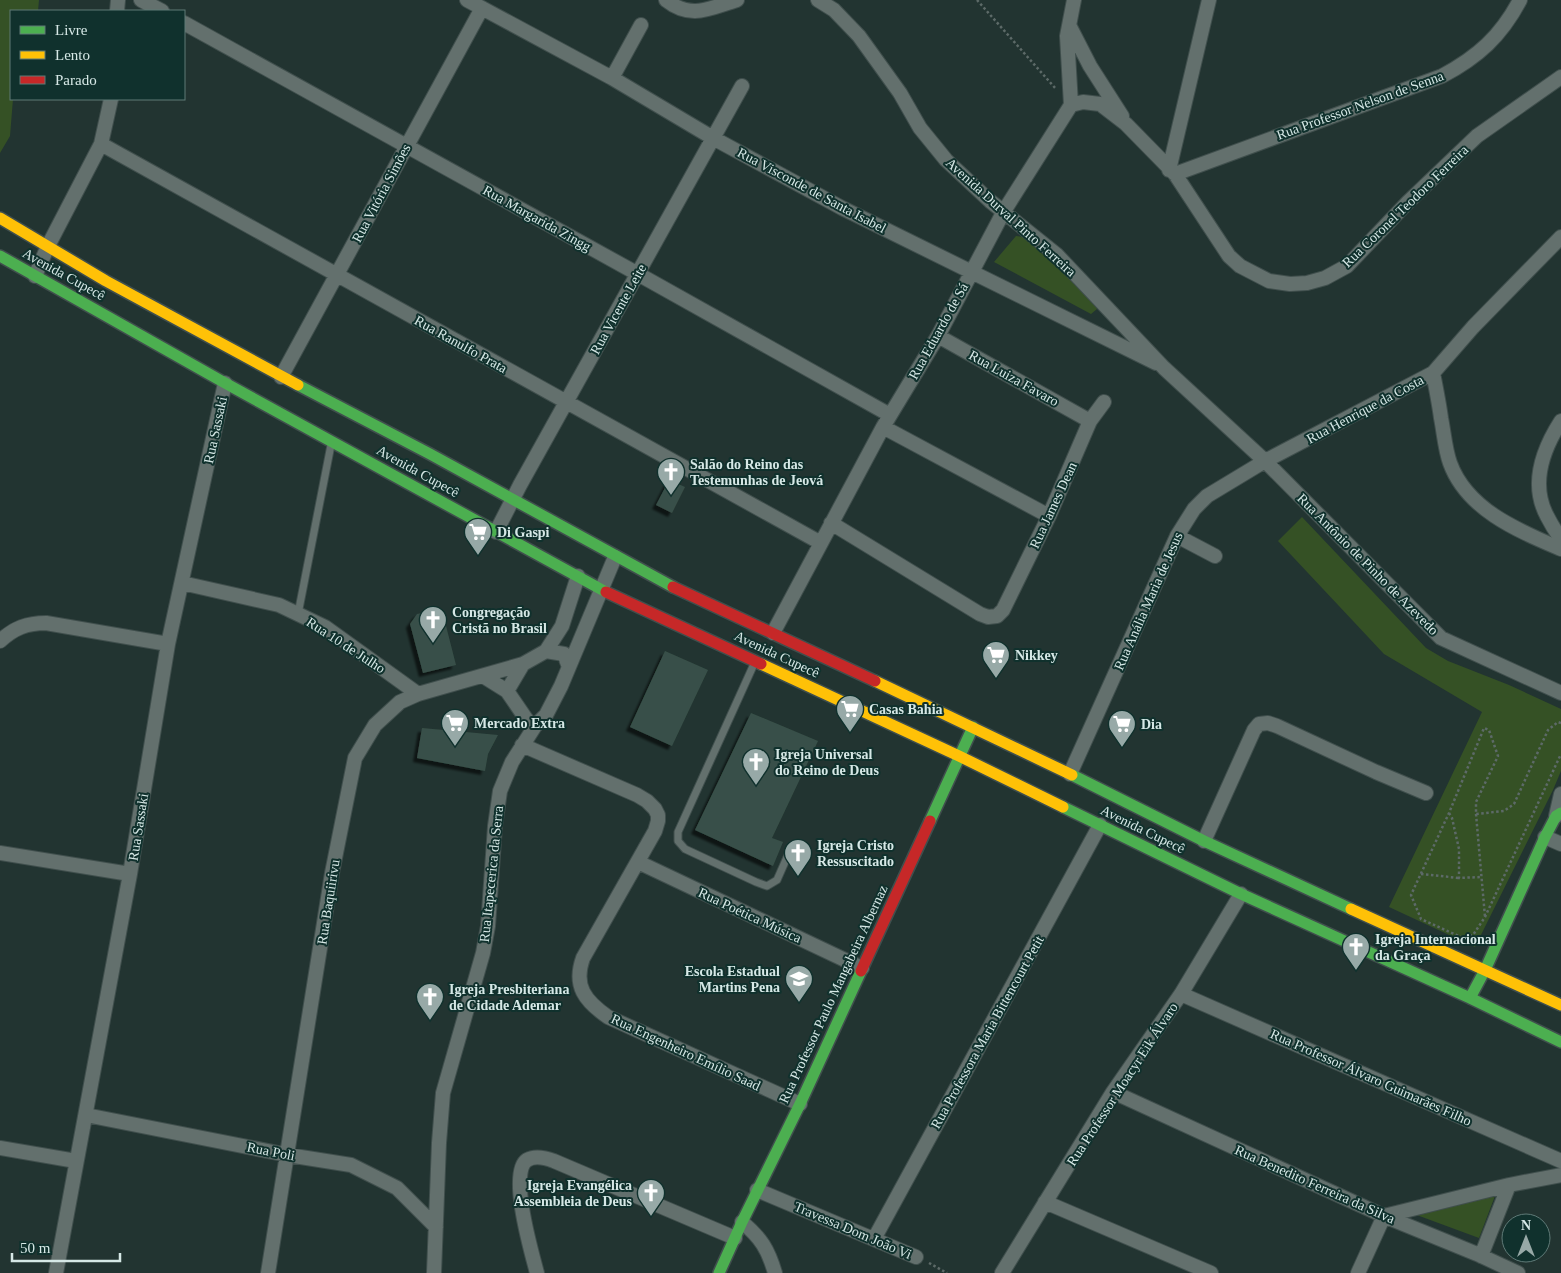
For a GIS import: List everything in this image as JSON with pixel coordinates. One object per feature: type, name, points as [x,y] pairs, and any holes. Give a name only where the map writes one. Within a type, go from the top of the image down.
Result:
[{"type":"main road","name":"Avenida Cupecê","points":[[0,218],[106,281],[281,377],[430,454],[615,557],[705,603],[973,727],[1204,841],[1561,1005]]},
{"type":"main road","name":"Avenida Cupecê","points":[[0,256],[600,589],[959,756],[1241,894],[1470,998],[1561,1042]]},
{"type":"main road","name":"Rua Professor Paulo Mangabeira Albernaz","points":[[719,1273],[757,1190],[800,1104],[973,727]]},
{"type":"main road","points":[[1470,998],[1486,970],[1545,837],[1559,815]]},
{"type":"street","points":[[141,0],[160,10]]},
{"type":"street","name":"Rua Visconde de Santa Isabel","points":[[467,0],[612,78],[713,138],[842,208],[1164,368]]},
{"type":"street","points":[[666,0],[685,10],[696,12],[737,0]]},
{"type":"street","name":"Avenida Durval Pinto Ferreira","points":[[818,0],[834,10],[859,36],[900,93],[920,128],[941,154],[973,187],[1057,255],[1164,368],[1265,461]]},
{"type":"street","points":[[1070,104],[1068,36],[1074,0]]},
{"type":"street","points":[[1172,172],[1209,0]]},
{"type":"street","name":"Rua Professor Nelson de Senna","points":[[1172,172],[1442,76],[1480,52],[1494,39],[1510,18],[1520,0]]},
{"type":"street","name":"Rua Vitória Simões","points":[[281,377],[482,8]]},
{"type":"street","points":[[1069,24],[1090,66],[1126,124]]},
{"type":"street","name":"Rua Margarida Zingg","points":[[185,25],[638,274],[1049,516]]},
{"type":"street","points":[[612,78],[641,25]]},
{"type":"street","name":"Rua Coronel Teodoro Ferreira","points":[[1070,104],[1084,102],[1100,104],[1126,124],[1172,172],[1229,256],[1240,266],[1269,281],[1290,284],[1307,283],[1325,278],[1347,266],[1408,202],[1477,136],[1561,77]]},
{"type":"street","name":"Rua Vicente Leite","points":[[496,532],[520,485],[742,86]]},
{"type":"street","points":[[36,276],[48,246],[101,144],[111,100]]},
{"type":"street","name":"Rua Eduardo de Sá","points":[[773,633],[887,421],[938,336],[1004,211],[1070,104]]},
{"type":"street","name":"Rua Ranulfo Prata","points":[[101,144],[821,543]]},
{"type":"street","name":"Rua Henrique da Costa","points":[[1265,461],[1433,373],[1472,327],[1561,237]]},
{"type":"street","name":"Rua Luiza Favaro","points":[[938,336],[1090,421]]},
{"type":"street","points":[[1433,373],[1444,440],[1450,463],[1457,478],[1482,508],[1505,522],[1561,549]]},
{"type":"street","name":"Rua Sassaki","points":[[56,1273],[130,874],[168,644],[226,382]]},
{"type":"street","name":"Rua James Dean","points":[[831,523],[980,614],[988,617],[999,616],[1049,516],[1090,421],[1104,402]]},
{"type":"street","points":[[1561,421],[1543,455],[1539,486],[1541,502],[1546,516],[1561,539]]},
{"type":"street","name":"Rua Anália Maria de Jesus","points":[[1070,774],[1177,536],[1194,509],[1207,496],[1265,461]]},
{"type":"street","name":"Rua Antônio de Pinho de Azevedo","points":[[1265,461],[1440,638],[1561,693]]},
{"type":"street","points":[[1177,536],[1215,556]]},
{"type":"street","name":"Rua Itapecerica da Serra","points":[[434,1273],[438,1143],[443,1093],[483,953],[488,926],[495,826],[500,791],[512,762],[522,745],[546,715],[569,667],[615,557]]},
{"type":"street","name":"Rua Baquiirivu","points":[[268,1273],[332,872],[355,758],[367,736],[385,715],[400,702],[418,694],[522,664],[546,651],[562,626],[578,576]]},
{"type":"street","name":"Rua 10 de Julho","points":[[182,583],[278,605],[298,614],[325,627],[418,694]]},
{"type":"street","points":[[0,641],[17,628],[46,623],[168,644]]},
{"type":"street","points":[[546,651],[557,651],[564,654],[569,667]]},
{"type":"street","points":[[506,691],[522,664]]},
{"type":"street","points":[[484,676],[506,691],[533,729]]},
{"type":"street","points":[[1204,841],[1254,730],[1260,724],[1265,723],[1277,726],[1361,765],[1426,792]]},
{"type":"street","points":[[522,745],[637,795],[655,808],[658,821],[638,862]]},
{"type":"street","points":[[1559,815],[1561,794]]},
{"type":"street","name":"Rua Professora Maria Bittencourt Petit","points":[[874,1239],[1100,825]]},
{"type":"street","points":[[1545,837],[1561,844]]},
{"type":"street","points":[[0,853],[130,874]]},
{"type":"street","name":"Rua Engenheiro Emílio Saad","points":[[638,862],[584,958],[579,975],[586,996],[598,1010],[608,1016],[800,1104]]},
{"type":"street","name":"Rua Poética Música","points":[[638,862],[862,968]]},
{"type":"street","name":"Rua Professor Moacyr Eik Álvaro","points":[[1002,1273],[1113,1092],[1182,994],[1241,894]]},
{"type":"street","name":"Rua Professor Álvaro Guimarães Filho","points":[[1182,994],[1561,1161]]},
{"type":"street","name":"Rua Benedito Ferreira da Silva","points":[[1113,1092],[1384,1216],[1518,1273]]},
{"type":"street","name":"Rua Poli","points":[[86,1115],[288,1155],[351,1165],[397,1188],[436,1227]]},
{"type":"street","points":[[0,1148],[76,1161]]},
{"type":"street","points":[[537,1273],[523,1222],[520,1186],[522,1167],[528,1160],[539,1157],[554,1161],[735,1238]]},
{"type":"street","points":[[1358,1273],[1384,1216],[1561,1175]]},
{"type":"street","points":[[1481,1256],[1509,1186]]},
{"type":"street","name":"Travessa Dom João Vi","points":[[757,1190],[916,1257]]},
{"type":"street","points":[[1045,1202],[1211,1273]]},
{"type":"street","points":[[742,1222],[757,1235],[766,1249],[776,1273]]},
{"type":"lane","points":[[298,614],[332,440]]},
{"type":"lane","points":[[756,661],[678,832],[678,841],[685,849],[767,886],[777,880],[792,846]]},
{"type":"path","points":[[977,0],[1070,104]]},
{"type":"path","points":[[1476,814],[1504,811],[1514,804],[1548,730],[1558,722],[1561,723]]},
{"type":"path","points":[[1485,917],[1476,802],[1498,756],[1489,730],[1484,728],[1449,814],[1411,895],[1421,919],[1463,938],[1473,935],[1485,917],[1561,754]]},
{"type":"path","points":[[1449,814],[1452,818],[1458,849],[1459,878]]},
{"type":"path","points":[[1421,874],[1459,878],[1482,877]]},
{"type":"path","name":"Travessa Dom João Vi","points":[[916,1257],[947,1273]]},
{"type":"green space","points":[[0,0],[39,0],[38,10],[10,10],[10,100],[13,100],[10,136],[0,153]]},
{"type":"green space","points":[[1016,236],[1024,237],[1095,303],[1097,309],[1091,314],[994,262]]},
{"type":"green space","points":[[1302,517],[1426,648],[1448,661],[1509,685],[1561,709],[1561,771],[1475,947],[1389,907],[1482,712],[1384,654],[1278,541]]},
{"type":"green space","points":[[1495,1196],[1479,1238],[1414,1214]]},
{"type":"building","name":"Salão do Reino das Testemunhas de Jeová","points":[[669,480],[685,487],[672,513],[656,505]]},
{"type":"building","name":"Congregação Cristã no Brasil","points":[[438,610],[444,618],[456,665],[423,673],[410,624],[417,614]]},
{"type":"building","points":[[665,651],[708,670],[672,746],[630,727]]},
{"type":"building","name":"Igreja Universal do Reino de Deus","points":[[751,713],[818,741],[772,838],[783,842],[773,866],[695,830]]},
{"type":"building","name":"Mercado Extra","points":[[422,728],[498,735],[488,754],[485,771],[417,758]]},
{"type":"traffic: fast","points":[[0,256],[225,383],[606,592]]},
{"type":"traffic: fast","points":[[298,385],[430,454],[673,587]]},
{"type":"traffic: fast","points":[[930,821],[973,727]]},
{"type":"traffic: fast","points":[[1072,775],[1204,841],[1351,909]]},
{"type":"traffic: fast","points":[[1063,807],[1241,894],[1470,998],[1561,1042]]},
{"type":"traffic: fast","points":[[1470,998],[1485,970],[1545,837],[1556,816],[1561,813]]},
{"type":"traffic: fast","points":[[719,1273],[861,971]]},
{"type":"traffic: slow","points":[[0,218],[106,281],[298,385]]},
{"type":"traffic: slow","points":[[761,664],[959,756],[1063,807]]},
{"type":"traffic: slow","points":[[875,681],[1072,775]]},
{"type":"traffic: slow","points":[[1351,909],[1561,1005]]},
{"type":"traffic: jam","points":[[673,587],[875,681]]},
{"type":"traffic: jam","points":[[606,592],[761,664]]},
{"type":"traffic: jam","points":[[861,971],[930,821]]},
{"type":"place","name":"Salão do Reino das Testemunhas de Jeová","points":[[671,496]]},
{"type":"place","name":"Di Gaspi","points":[[478,556]]},
{"type":"place","name":"Congregação Cristã no Brasil","points":[[433,644]]},
{"type":"place","name":"Nikkey","points":[[996,679]]},
{"type":"place","name":"Casas Bahia","points":[[850,733]]},
{"type":"place","name":"Mercado Extra","points":[[455,747]]},
{"type":"place","name":"Dia","points":[[1122,748]]},
{"type":"place","name":"Igreja Universal do Reino de Deus","points":[[756,786]]},
{"type":"place","name":"Igreja Cristo Ressuscitado","points":[[798,877]]},
{"type":"place","name":"Igreja Internacional da Graça","points":[[1356,971]]},
{"type":"place","name":"Escola Estadual Martins Pena","points":[[799,1003]]},
{"type":"place","name":"Igreja Presbiteriana de Cidade Ademar","points":[[430,1021]]},
{"type":"place","name":"Igreja Evangélica Assembleia de Deus","points":[[651,1217]]}]
